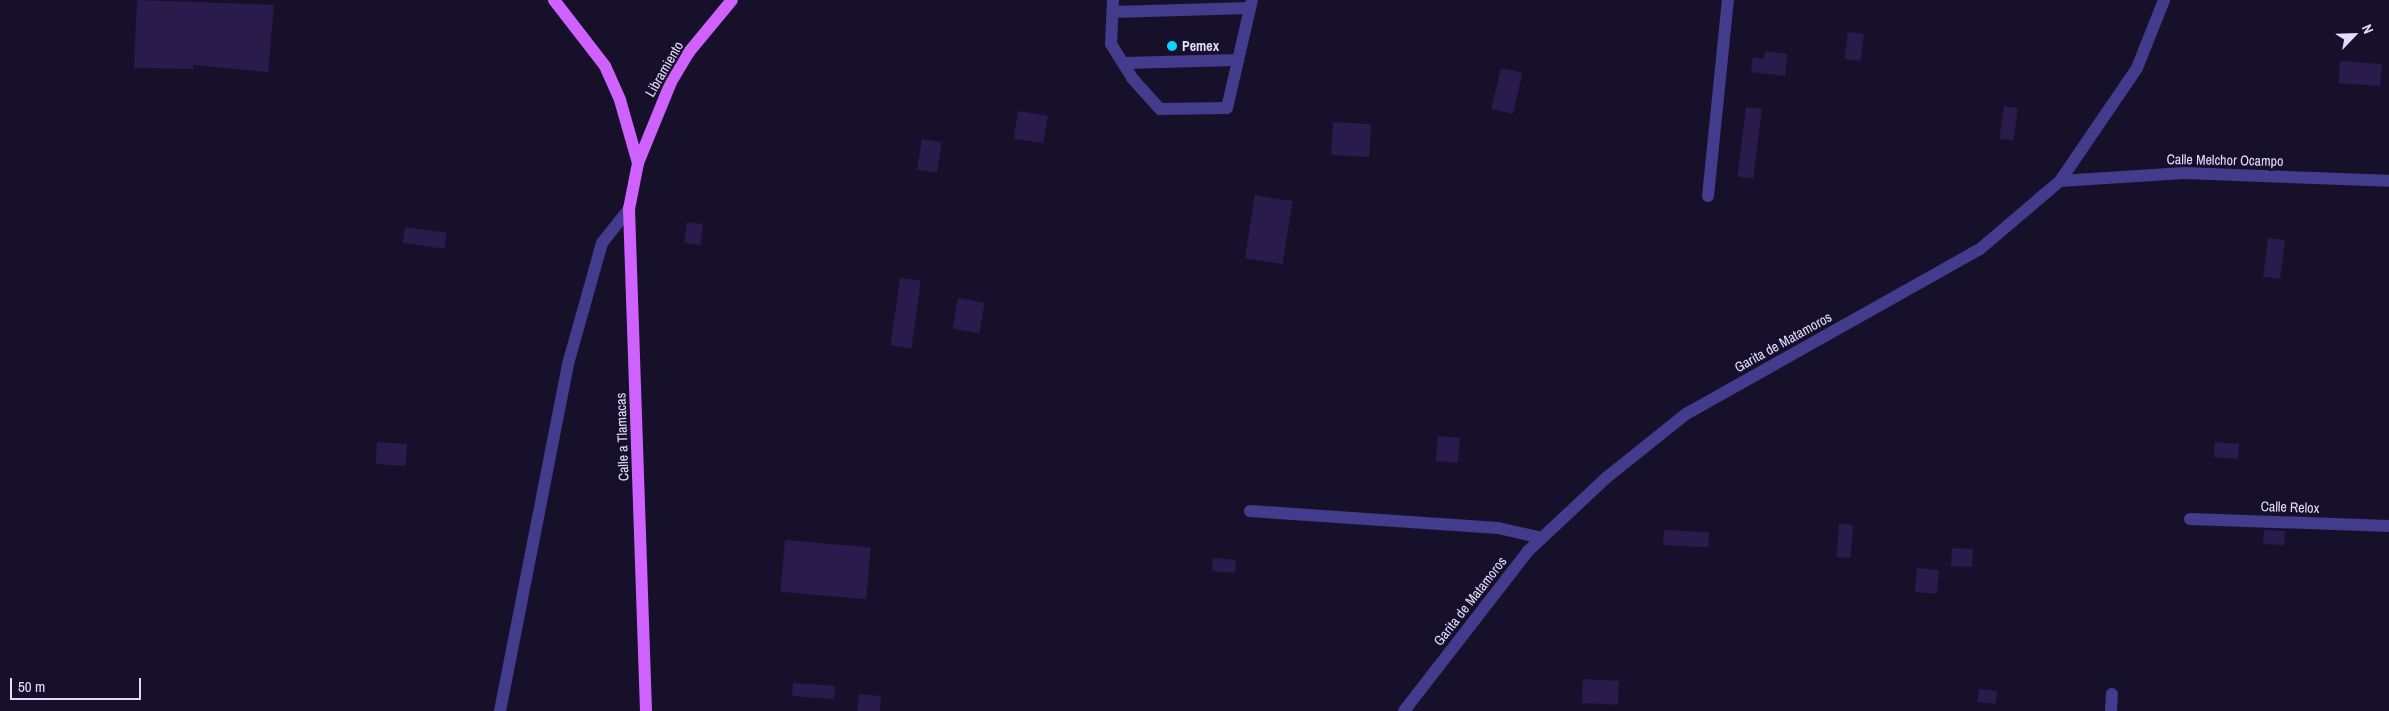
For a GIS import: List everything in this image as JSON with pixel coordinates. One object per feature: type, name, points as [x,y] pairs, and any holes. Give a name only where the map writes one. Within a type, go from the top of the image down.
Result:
[{"type":"main road","points":[[554,0],[605,66],[620,100],[638,163]]},
{"type":"main road","name":"Libramiento","points":[[638,163],[671,82],[689,52],[732,0]]},
{"type":"main road","name":"Calle a Tlamacas","points":[[638,163],[629,209],[646,711]]},
{"type":"street","points":[[1708,196],[1728,0]]},
{"type":"street","name":"Garita de Matamoros","points":[[1404,711],[1542,538],[1606,478],[1686,414],[1980,249],[2060,181],[2137,68],[2164,0]]},
{"type":"street","points":[[1251,4],[1227,108],[1160,109],[1123,63],[1111,44],[1113,6],[1251,4]]},
{"type":"street","points":[[1123,63],[1238,60]]},
{"type":"street","name":"Calle Melchor Ocampo","points":[[2060,181],[2138,174],[2184,173],[2389,181]]},
{"type":"street","points":[[500,711],[568,364],[602,243],[629,209]]},
{"type":"street","points":[[1250,511],[1498,528],[1542,538]]},
{"type":"street","name":"Calle Relox","points":[[2190,519],[2389,526]]},
{"type":"street","points":[[2111,711],[2112,694]]},
{"type":"building","points":[[137,0],[274,5],[268,72],[193,65],[193,69],[134,68]]},
{"type":"building","points":[[1848,32],[1864,34],[1861,61],[1845,59]]},
{"type":"building","points":[[1765,51],[1787,54],[1785,76],[1751,72],[1753,57],[1764,59]]},
{"type":"building","points":[[2340,61],[2382,64],[2380,86],[2338,83]]},
{"type":"building","points":[[1501,68],[1522,73],[1513,114],[1492,109]]},
{"type":"building","points":[[2004,106],[2018,108],[2013,141],[1999,139]]},
{"type":"building","points":[[1746,107],[1762,109],[1753,178],[1737,176]]},
{"type":"building","points":[[1018,111],[1048,116],[1043,143],[1014,139]]},
{"type":"building","points":[[1333,122],[1371,124],[1369,157],[1331,155]]},
{"type":"building","points":[[922,139],[942,142],[937,173],[917,170]]},
{"type":"building","points":[[1255,195],[1293,201],[1283,264],[1245,258]]},
{"type":"building","points":[[687,222],[703,224],[700,245],[684,243]]},
{"type":"building","points":[[405,227],[447,233],[444,249],[403,243]]},
{"type":"building","points":[[2268,238],[2285,240],[2280,279],[2263,277]]},
{"type":"building","points":[[900,278],[921,281],[911,348],[891,345]]},
{"type":"building","points":[[958,298],[985,303],[979,333],[953,329]]},
{"type":"building","points":[[1438,436],[1460,438],[1458,463],[1436,461]]},
{"type":"building","points":[[377,442],[407,444],[405,466],[375,464]]},
{"type":"building","points":[[2215,442],[2239,444],[2238,459],[2214,457]]},
{"type":"building","points":[[1839,524],[1853,525],[1851,558],[1837,557]]},
{"type":"building","points":[[1664,530],[1709,532],[1708,547],[1663,545]]},
{"type":"building","points":[[2264,530],[2285,531],[2284,545],[2263,544]]},
{"type":"building","points":[[785,540],[871,547],[866,599],[780,592]]},
{"type":"building","points":[[1952,548],[1973,549],[1972,567],[1951,566]]},
{"type":"building","points":[[1213,558],[1236,560],[1235,573],[1212,571]]},
{"type":"building","points":[[1917,568],[1939,570],[1937,594],[1915,592]]},
{"type":"building","points":[[1583,679],[1619,681],[1618,705],[1582,703]]},
{"type":"building","points":[[793,683],[835,686],[834,699],[792,696]]},
{"type":"building","points":[[1979,689],[1997,691],[1996,704],[1978,702]]},
{"type":"building","points":[[859,694],[881,696],[880,711],[858,711]]},
{"type":"place","name":"Pemex","points":[[1172,46]]}]
